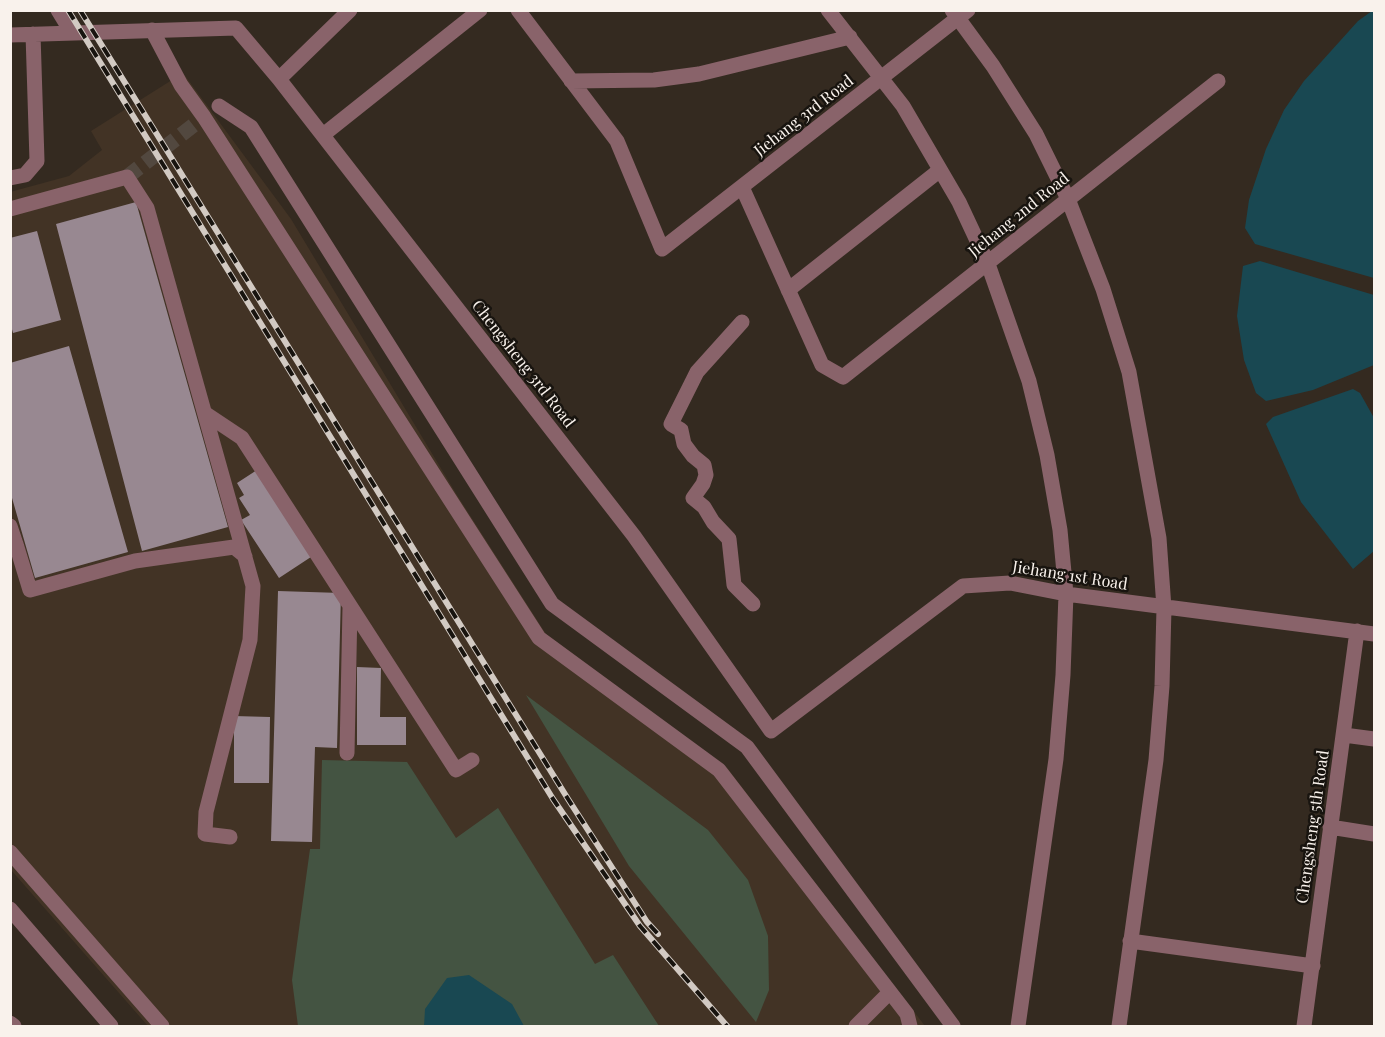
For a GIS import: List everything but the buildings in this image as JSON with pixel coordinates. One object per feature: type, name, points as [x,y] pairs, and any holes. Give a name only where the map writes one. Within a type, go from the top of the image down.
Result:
[{"type":"street","points":[[58,10],[72,33]]},
{"type":"street","points":[[279,80],[350,10]]},
{"type":"street","points":[[323,135],[480,10]]},
{"type":"street","points":[[518,10],[571,81],[654,80],[699,74],[850,37]]},
{"type":"street","points":[[828,10],[903,106],[959,202],[988,264],[1029,381],[1047,455],[1060,530],[1066,594],[1063,675],[1056,759],[1018,1026]]},
{"type":"street","points":[[959,13],[1035,134],[1068,199],[1103,289],[1129,372],[1159,538],[1164,608],[1162,686],[1156,760],[1119,1026]]},
{"type":"street","name":"Jiehang 3rd Road","points":[[571,81],[617,141],[662,249],[881,78],[959,13]]},
{"type":"street","name":"Chengsheng 3rd Road","points":[[152,30],[237,28],[323,135],[634,536],[771,731]]},
{"type":"street","points":[[10,35],[152,30],[181,86],[204,117],[539,638],[719,771],[908,1014],[910,1026]]},
{"type":"street","points":[[10,178],[25,175],[37,161],[33,34]]},
{"type":"street","name":"Jiehang 2nd Road","points":[[788,290],[822,365],[843,377],[1218,81]]},
{"type":"street","points":[[219,106],[251,127],[552,604],[747,747],[953,1026]]},
{"type":"street","points":[[742,187],[788,290],[940,170]]},
{"type":"street","points":[[10,209],[127,177],[147,208],[252,586],[250,640],[206,812],[205,834],[230,837]]},
{"type":"street","points":[[742,322],[697,372],[671,424],[681,430],[684,444],[704,465],[706,475],[703,484],[693,498],[704,507],[713,522],[729,539],[734,585],[753,604]]},
{"type":"street","points":[[206,414],[242,438],[456,771],[472,760]]},
{"type":"street","points":[[10,526],[13,543],[30,590],[135,561],[234,547],[245,556]]},
{"type":"street","name":"Jiehang 1st Road","points":[[771,731],[963,586],[1010,583],[1066,594],[1164,608],[1374,634]]},
{"type":"street","points":[[347,753],[350,607]]},
{"type":"street","name":"Chengsheng 5th Road","points":[[1304,1026],[1356,632]]},
{"type":"street","points":[[1344,735],[1374,739]]},
{"type":"street","points":[[1330,827],[1374,834]]},
{"type":"street","points":[[10,852],[162,1026]]},
{"type":"street","points":[[10,909],[111,1026]]},
{"type":"street","points":[[1130,940],[1313,966]]},
{"type":"street","points":[[856,1026],[890,992]]},
{"type":"street","points":[[10,1023],[14,1026]]},
{"type":"shaded area","points":[[183,73],[291,219],[457,495],[546,634],[728,769],[925,1026],[148,1026],[11,870],[10,192],[69,176],[102,150],[91,131]]},
{"type":"green space","points":[[526,695],[708,830],[748,880],[768,936],[769,990],[756,1022],[629,866]]},
{"type":"green space","points":[[322,760],[407,762],[456,838],[498,808],[595,964],[613,955],[659,1026],[298,1026],[292,980],[310,849],[320,849]]},
{"type":"water","points":[[1374,11],[1374,278],[1255,244],[1245,228],[1249,200],[1266,149],[1284,110],[1304,81],[1358,21]]},
{"type":"water","points":[[1260,261],[1374,295],[1374,365],[1313,390],[1266,401],[1256,393],[1244,360],[1237,316],[1243,266]]},
{"type":"water","points":[[1353,389],[1360,393],[1374,418],[1374,551],[1353,569],[1301,502],[1266,424],[1273,417]]},
{"type":"water","points":[[469,975],[512,1004],[524,1026],[424,1026],[425,1009],[447,978]]},
{"type":"tunnel","points":[[127,177],[204,117]]},
{"type":"railway","points":[[68,10],[553,799],[640,926],[727,1026]]},
{"type":"railway","points":[[80,10],[568,799],[647,922],[658,934]]}]
